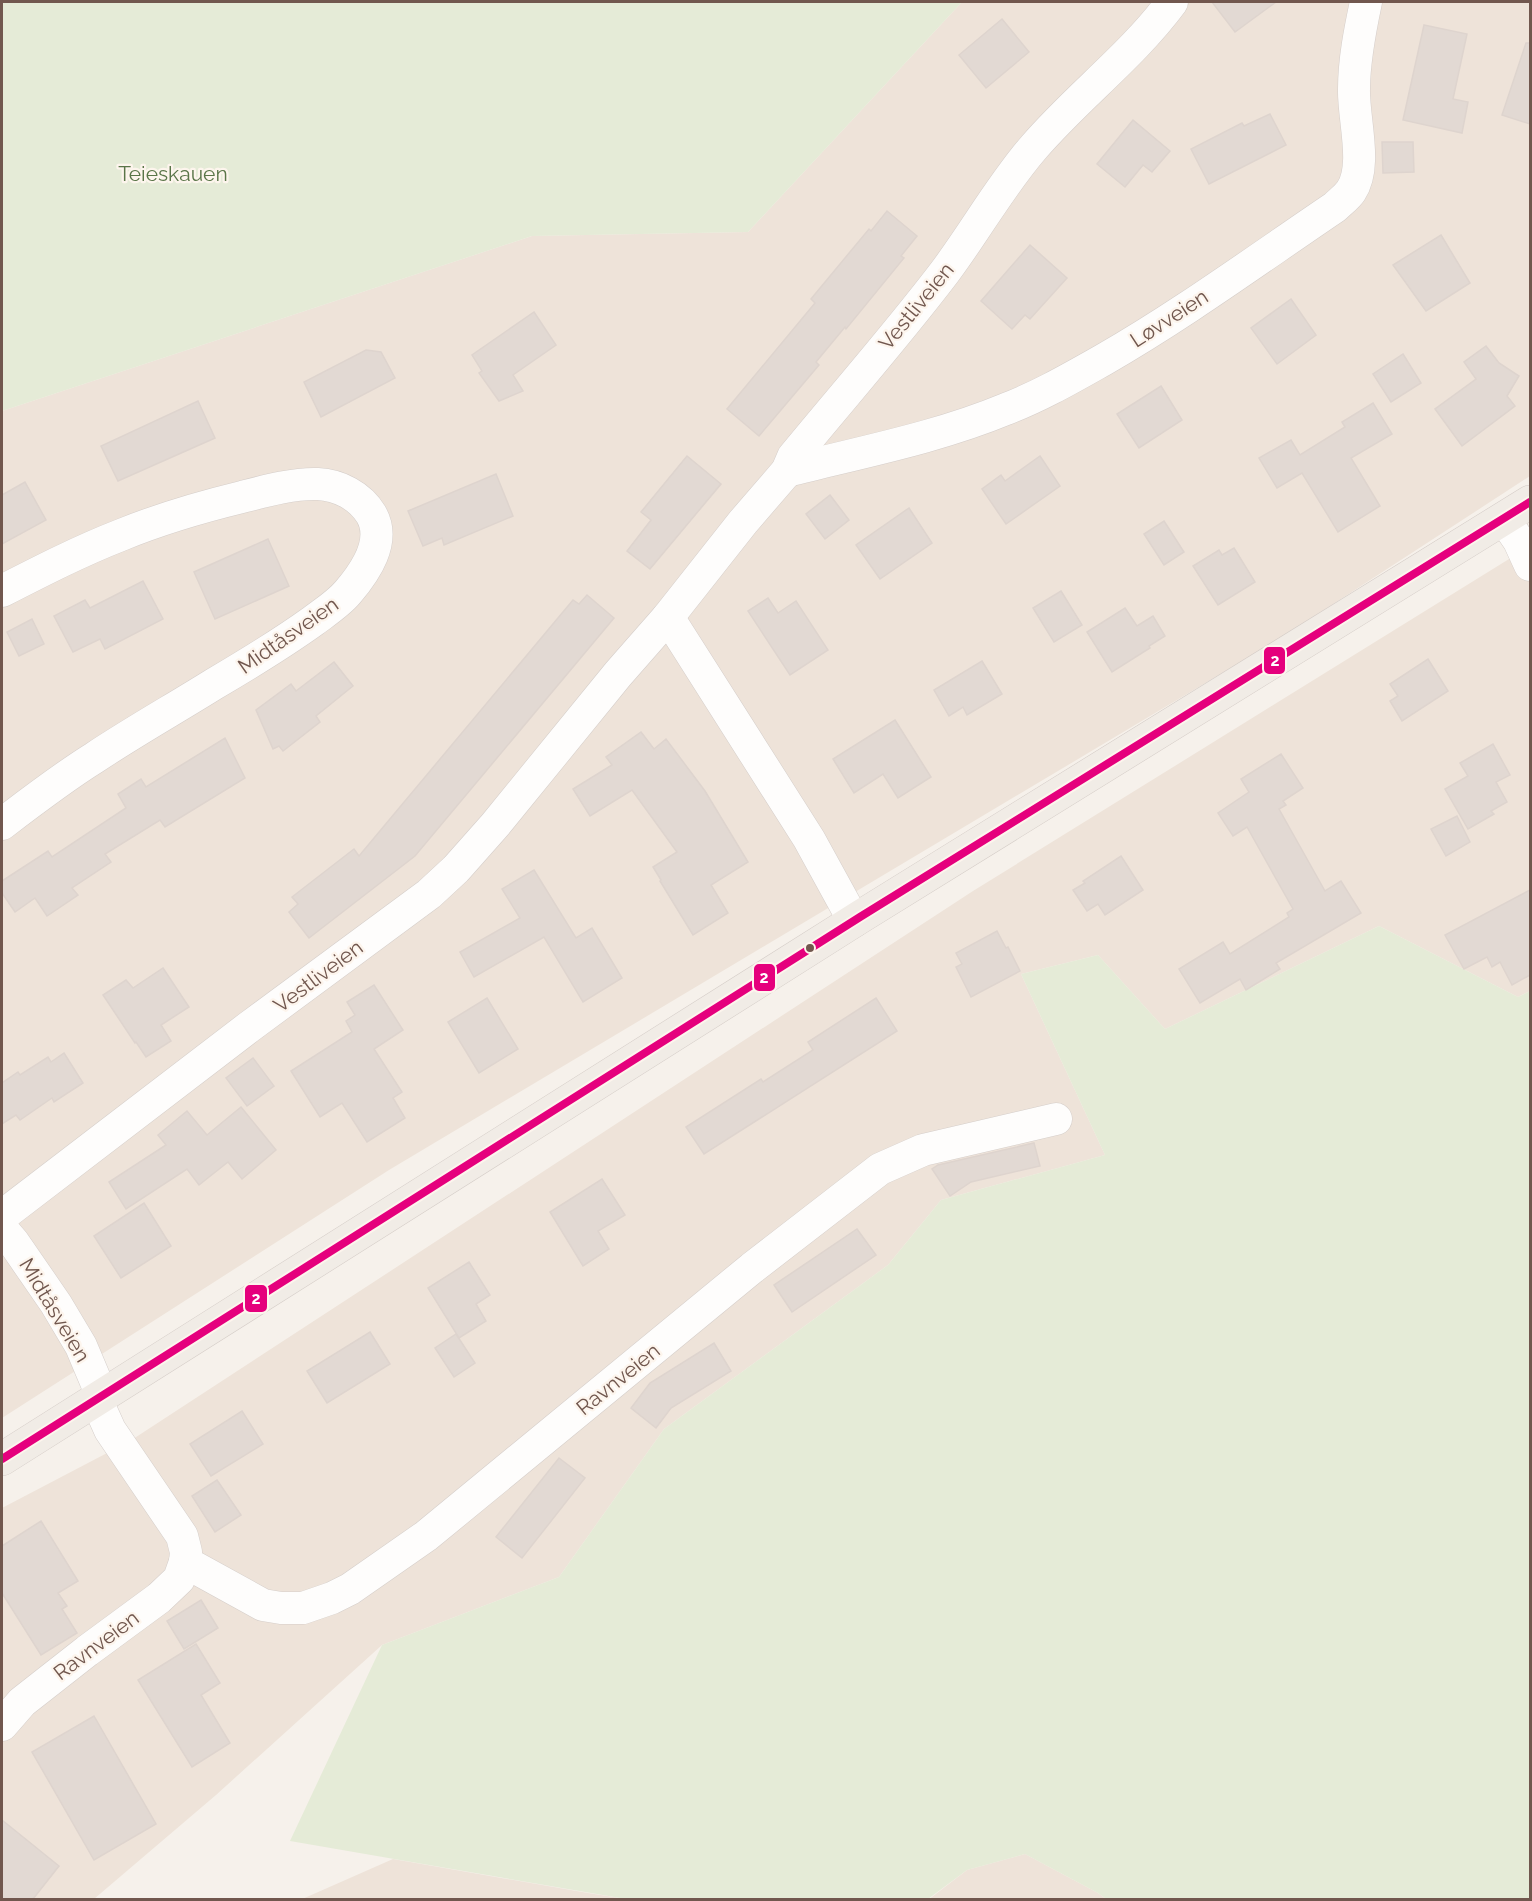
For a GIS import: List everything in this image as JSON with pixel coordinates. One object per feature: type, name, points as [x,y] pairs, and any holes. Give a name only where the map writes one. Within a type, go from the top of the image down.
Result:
[{"type":"main road","points":[[2,1459],[855,921],[1517,510]]},
{"type":"street","name":"Vestliveien","points":[[2,1216],[249,1027],[429,894],[456,869],[668,617],[743,522],[787,471],[793,457],[944,273],[1032,149],[1156,24],[1172,2]]},
{"type":"street","name":"Løvveien","points":[[787,471],[963,426],[1054,388],[1139,339],[1335,207],[1351,192],[1356,181],[1359,146],[1353,90],[1357,43],[1366,2]]},
{"type":"street","name":"Midtåsveien","points":[[2,591],[154,522],[194,509],[277,488],[317,484],[342,489],[367,509],[373,517],[375,526],[375,543],[365,571],[347,594],[329,609],[281,644],[92,758],[2,824]]},
{"type":"street","points":[[1517,510],[1522,548],[1530,565]]},
{"type":"street","points":[[668,617],[809,839],[855,921]]},
{"type":"street","name":"Ravnveien","points":[[2,1725],[22,1702],[159,1598],[179,1579],[185,1562],[263,1605],[303,1608],[332,1599],[426,1536],[752,1268],[880,1169],[923,1150],[1056,1119]]},
{"type":"street","name":"Midtåsveien","points":[[2,1229],[56,1304],[81,1347],[97,1384],[98,1397]]},
{"type":"street","points":[[98,1397],[110,1430],[182,1536],[186,1552],[185,1562]]},
{"type":"shaded area","points":[[962,2],[1530,2],[1530,476],[1281,638],[389,1170],[2,1418],[2,411],[532,236],[748,232]]},
{"type":"shaded area","points":[[1530,546],[1530,991],[1518,997],[1379,926],[1165,1029],[1098,955],[1021,974],[1105,1155],[941,1200],[888,1265],[664,1429],[559,1577],[382,1645],[216,1795],[94,1899],[2,1900],[2,1508],[130,1441],[973,891]]},
{"type":"shaded area","points":[[1025,1854],[1106,1899],[928,1900],[967,1870]]},
{"type":"shaded area","points":[[393,1859],[588,1893],[626,1899],[300,1900]]},
{"type":"green space","name":"Teieskauen","points":[[2,2],[962,2],[748,232],[532,236],[2,411]]},
{"type":"green space","points":[[1379,926],[1518,997],[1530,991],[1530,1899],[1106,1899],[1025,1854],[967,1870],[928,1899],[626,1899],[290,1841],[382,1645],[559,1577],[664,1429],[888,1265],[941,1200],[1105,1155],[1021,974],[1098,955],[1165,1029]]},
{"type":"building","points":[[1212,2],[1276,2],[1235,32]]},
{"type":"building","points":[[1002,19],[1029,52],[986,88],[959,55]]},
{"type":"building","points":[[1424,25],[1467,34],[1453,99],[1468,102],[1462,133],[1403,120]]},
{"type":"building","points":[[1526,43],[1530,43],[1530,124],[1502,115]]},
{"type":"building","points":[[1270,114],[1286,145],[1209,184],[1191,149],[1242,123],[1244,126]]},
{"type":"building","points":[[1133,120],[1170,151],[1152,172],[1143,165],[1125,187],[1097,164]]},
{"type":"building","points":[[1382,142],[1413,142],[1414,172],[1383,173]]},
{"type":"building","points":[[887,211],[917,236],[901,256],[904,258],[816,362],[819,365],[759,436],[727,409],[815,303],[811,299],[869,229],[871,231]]},
{"type":"building","points":[[1441,235],[1470,283],[1426,311],[1393,265]]},
{"type":"building","points":[[1030,245],[1067,278],[1030,319],[1025,315],[1012,329],[981,301]]},
{"type":"building","points":[[1291,299],[1316,335],[1277,364],[1251,328]]},
{"type":"building","points":[[534,312],[556,345],[513,375],[523,391],[499,401],[479,373],[482,371],[472,355]]},
{"type":"building","points":[[1486,346],[1499,363],[1519,376],[1507,396],[1515,406],[1462,446],[1435,409],[1476,379],[1464,362]]},
{"type":"building","points":[[366,350],[381,352],[395,378],[321,417],[304,382]]},
{"type":"building","points":[[1403,354],[1421,383],[1391,402],[1373,374]]},
{"type":"building","points":[[1161,386],[1182,420],[1139,448],[1117,414]]},
{"type":"building","points":[[198,401],[215,438],[118,481],[101,446]]},
{"type":"building","points":[[1373,403],[1392,434],[1351,458],[1380,506],[1338,532],[1302,473],[1277,488],[1259,458],[1291,440],[1300,455],[1345,427],[1342,422]]},
{"type":"building","points":[[687,456],[721,484],[650,569],[627,551],[651,520],[641,512]]},
{"type":"building","points":[[1040,456],[1060,486],[1006,524],[982,489],[1001,475],[1005,481]]},
{"type":"building","points":[[496,474],[513,516],[444,545],[442,538],[423,546],[408,511]]},
{"type":"building","points":[[25,482],[46,520],[2,544],[2,495]]},
{"type":"building","points":[[830,495],[849,520],[825,539],[806,514]]},
{"type":"building","points":[[909,508],[932,543],[880,579],[856,545]]},
{"type":"building","points":[[1164,521],[1184,552],[1164,565],[1144,534]]},
{"type":"building","points":[[268,539],[289,586],[215,619],[194,572]]},
{"type":"building","points":[[1234,548],[1255,582],[1218,605],[1193,566],[1219,550],[1222,555]]},
{"type":"building","points":[[143,581],[163,619],[105,649],[100,639],[73,652],[54,616],[85,600],[90,608]]},
{"type":"building","points":[[1061,591],[1082,625],[1054,642],[1033,608]]},
{"type":"building","points":[[587,595],[614,618],[415,856],[309,938],[289,912],[298,904],[292,897],[354,849],[359,856],[573,600],[579,604]]},
{"type":"building","points":[[768,598],[778,613],[796,601],[828,650],[790,675],[748,611]]},
{"type":"building","points":[[1125,608],[1137,626],[1153,616],[1165,636],[1112,672],[1087,632]]},
{"type":"building","points":[[32,619],[44,644],[19,656],[7,632]]},
{"type":"building","points":[[1428,659],[1448,691],[1402,721],[1390,701],[1398,696],[1390,684]]},
{"type":"building","points":[[982,661],[1002,694],[967,715],[963,707],[949,716],[934,690]]},
{"type":"building","points":[[334,662],[353,686],[316,716],[320,722],[283,751],[279,746],[273,749],[256,710],[291,684],[296,691]]},
{"type":"building","points":[[895,720],[931,777],[898,798],[883,774],[854,793],[833,759]]},
{"type":"building","points":[[641,732],[654,749],[666,739],[705,791],[748,862],[711,885],[728,913],[693,935],[653,867],[677,852],[632,790],[590,816],[573,789],[612,765],[606,757]]},
{"type":"building","points":[[225,738],[245,778],[165,827],[160,820],[105,854],[111,862],[72,888],[78,895],[47,916],[35,898],[15,912],[2,893],[2,881],[48,851],[52,857],[126,808],[118,794],[141,779],[146,787]]},
{"type":"building","points":[[1493,744],[1510,775],[1496,782],[1507,802],[1491,811],[1494,814],[1468,829],[1445,789],[1468,776],[1460,763]]},
{"type":"building","points":[[1281,754],[1303,788],[1283,801],[1286,805],[1279,809],[1325,891],[1341,881],[1361,913],[1276,963],[1280,969],[1246,990],[1240,979],[1200,1003],[1179,969],[1223,942],[1230,954],[1289,917],[1287,913],[1293,909],[1247,827],[1233,836],[1218,813],[1249,792],[1241,779]]},
{"type":"building","points":[[1457,816],[1470,842],[1446,856],[1431,829]]},
{"type":"building","points":[[1121,856],[1143,890],[1105,915],[1098,904],[1087,911],[1073,890]]},
{"type":"building","points":[[534,870],[576,938],[592,928],[622,978],[583,1002],[544,937],[474,977],[460,952],[520,918],[502,889]]},
{"type":"building","points":[[1530,890],[1530,975],[1512,985],[1500,962],[1492,967],[1487,957],[1464,969],[1445,935]]},
{"type":"building","points":[[997,931],[1020,971],[971,997],[956,967],[962,964],[956,953]]},
{"type":"building","points":[[163,968],[189,1007],[161,1025],[171,1041],[146,1057],[103,995],[126,980],[133,988]]},
{"type":"building","points":[[374,985],[403,1030],[374,1049],[402,1092],[393,1098],[405,1118],[367,1142],[342,1103],[320,1117],[291,1071],[352,1032],[346,1021],[355,1015],[347,1002]]},
{"type":"building","points":[[487,998],[518,1049],[479,1073],[448,1022]]},
{"type":"building","points":[[876,998],[897,1031],[704,1154],[686,1127],[761,1079],[763,1082],[813,1050],[808,1042]]},
{"type":"building","points":[[64,1053],[83,1083],[54,1102],[52,1098],[20,1120],[16,1115],[2,1124],[2,1083],[18,1072],[20,1075],[48,1057],[51,1062]]},
{"type":"building","points":[[253,1058],[274,1086],[247,1106],[226,1078]]},
{"type":"building","points":[[241,1107],[276,1150],[242,1179],[228,1162],[199,1185],[187,1169],[126,1209],[109,1182],[166,1145],[158,1135],[187,1111],[207,1135]]},
{"type":"building","points":[[1034,1143],[1040,1166],[971,1182],[950,1196],[932,1169],[938,1165]]},
{"type":"building","points":[[602,1179],[625,1215],[598,1231],[609,1249],[583,1266],[550,1212]]},
{"type":"building","points":[[144,1203],[171,1246],[121,1278],[94,1236]]},
{"type":"building","points":[[857,1229],[876,1255],[792,1312],[774,1285]]},
{"type":"building","points":[[469,1262],[490,1295],[476,1304],[486,1321],[459,1338],[428,1288]]},
{"type":"building","points":[[370,1332],[390,1364],[327,1403],[307,1371]]},
{"type":"building","points":[[456,1334],[475,1363],[454,1377],[435,1348]]},
{"type":"building","points":[[714,1343],[731,1371],[671,1408],[656,1428],[631,1408],[650,1383]]},
{"type":"building","points":[[242,1411],[263,1444],[211,1476],[190,1444]]},
{"type":"building","points":[[559,1458],[585,1478],[522,1558],[496,1537]]},
{"type":"building","points":[[217,1480],[241,1515],[215,1532],[192,1496]]},
{"type":"building","points":[[41,1521],[78,1581],[58,1593],[67,1606],[62,1609],[77,1633],[41,1655],[2,1593],[2,1546]]},
{"type":"building","points":[[201,1600],[218,1628],[184,1649],[167,1621]]},
{"type":"building","points":[[196,1644],[220,1683],[201,1695],[230,1743],[192,1767],[138,1680]]},
{"type":"building","points":[[94,1716],[156,1824],[94,1860],[32,1752]]},
{"type":"building","points":[[2,1820],[59,1866],[33,1899],[2,1899]]},
{"type":"transit line","name":"2","points":[[2,1459],[860,917],[1530,502]]}]
